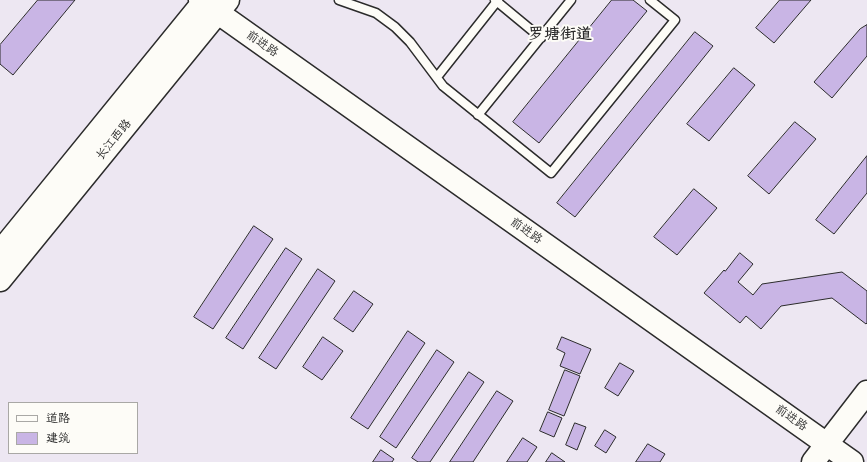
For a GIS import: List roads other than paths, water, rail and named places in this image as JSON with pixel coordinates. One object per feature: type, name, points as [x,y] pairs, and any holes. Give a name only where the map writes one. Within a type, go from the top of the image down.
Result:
[{"type":"street","name":"长江西路","points":[[0,252],[211,3]]},
{"type":"street","name":"长江西路","points":[[0,280],[211,3]]},
{"type":"street","name":"前进路","points":[[211,3],[852,462]]},
{"type":"street","points":[[813,462],[867,392]]},
{"type":"lane","points":[[339,0],[376,12],[395,27],[410,42],[443,86],[551,173],[675,20],[650,0]]},
{"type":"lane","points":[[478,115],[571,0]]},
{"type":"lane","points":[[437,77],[497,1],[541,38]]},
{"type":"district","name":"罗塘街道","points":[[560,35]]}]
